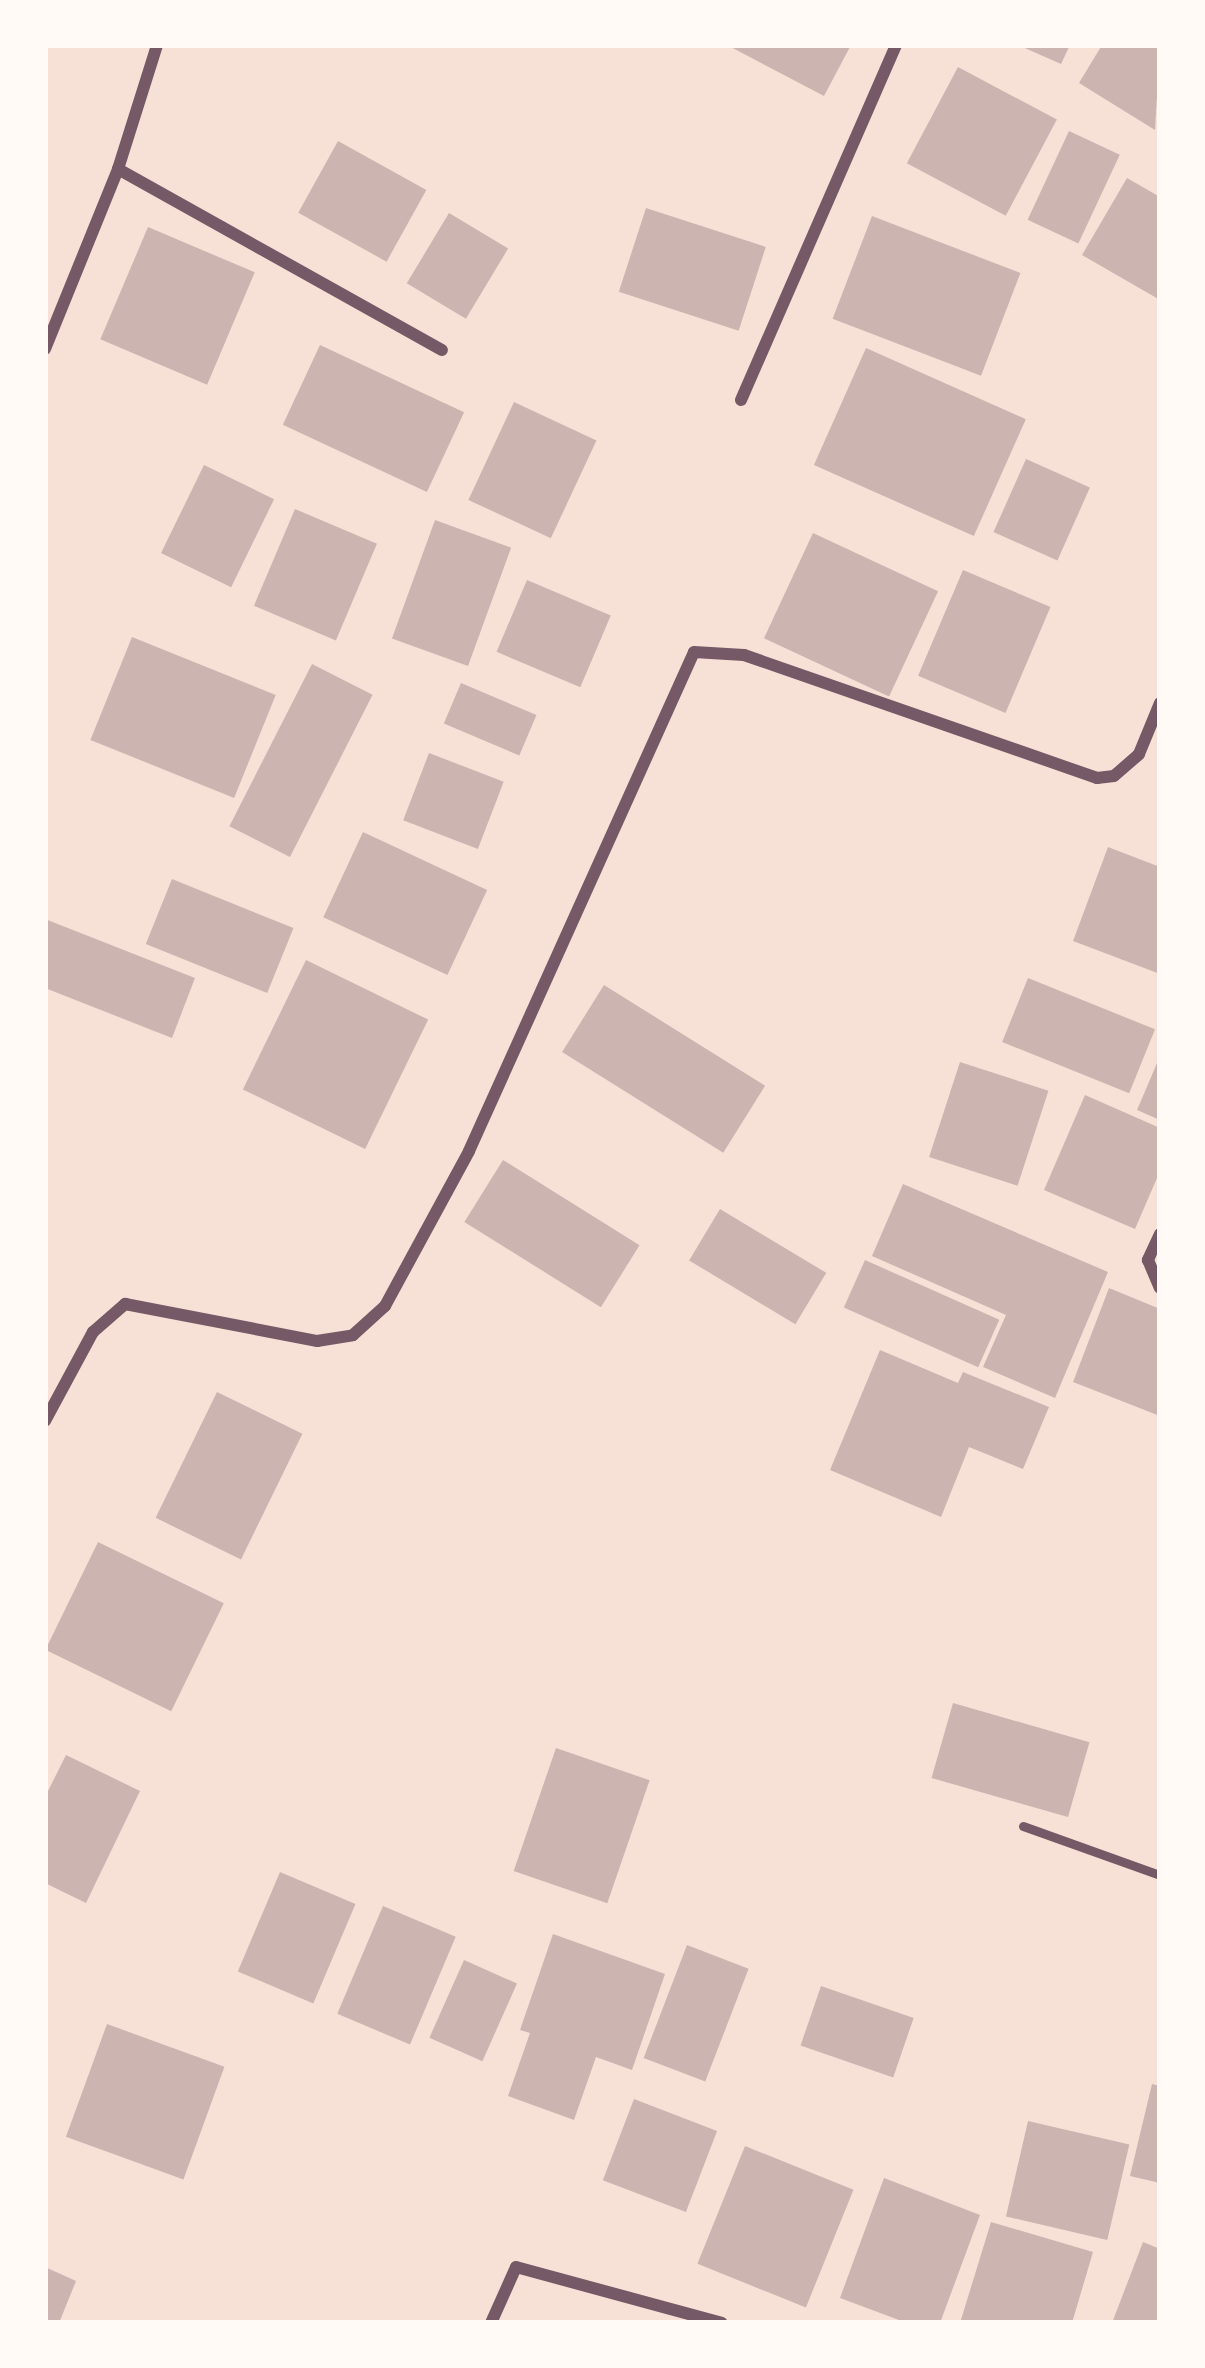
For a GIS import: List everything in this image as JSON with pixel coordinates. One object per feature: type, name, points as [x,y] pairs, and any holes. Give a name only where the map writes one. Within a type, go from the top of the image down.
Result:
[{"type":"street","points":[[45,349],[118,170],[157,45]]},
{"type":"street","points":[[741,400],[896,45]]},
{"type":"street","points":[[118,170],[442,350]]},
{"type":"street","points":[[45,1421],[115,1308],[138,1303],[317,1341],[353,1335],[386,1306],[470,1151],[694,652],[745,655],[1096,778],[1114,776],[1139,754],[1160,703]]},
{"type":"street","points":[[1160,1234],[1148,1274],[1160,1288]]},
{"type":"street","points":[[491,2323],[515,2267],[722,2323]]},
{"type":"lane","points":[[1023,1826],[1160,1875]]},
{"type":"building","points":[[727,45],[851,45],[824,96]]},
{"type":"building","points":[[1018,45],[1070,45],[1061,64]]},
{"type":"building","points":[[1102,45],[1160,45],[1155,130],[1079,83]]},
{"type":"building","points":[[958,67],[1057,120],[1006,216],[907,163]]},
{"type":"building","points":[[1069,131],[1120,155],[1078,243],[1028,220]]},
{"type":"building","points":[[338,141],[426,190],[387,262],[298,213]]},
{"type":"building","points":[[1127,178],[1160,197],[1160,300],[1082,255]]},
{"type":"building","points":[[646,208],[766,247],[739,331],[619,292]]},
{"type":"building","points":[[449,213],[508,249],[466,319],[407,283]]},
{"type":"building","points":[[872,216],[1020,273],[981,376],[833,319]]},
{"type":"building","points":[[148,227],[255,272],[207,385],[100,339]]},
{"type":"building","points":[[320,345],[464,412],[427,492],[283,425]]},
{"type":"building","points":[[866,348],[1026,419],[974,536],[814,465]]},
{"type":"building","points":[[514,402],[596,440],[551,538],[468,500]]},
{"type":"building","points":[[1026,459],[1090,487],[1057,561],[993,532]]},
{"type":"building","points":[[204,465],[274,499],[231,587],[161,553]]},
{"type":"building","points":[[295,509],[377,544],[336,640],[254,606]]},
{"type":"building","points":[[435,520],[511,548],[468,666],[392,638]]},
{"type":"building","points":[[813,533],[938,591],[889,696],[764,638]]},
{"type":"building","points":[[963,570],[1050,607],[1006,713],[918,676]]},
{"type":"building","points":[[527,580],[611,616],[580,687],[497,652]]},
{"type":"building","points":[[132,637],[276,695],[234,798],[90,740]]},
{"type":"building","points":[[312,664],[373,695],[290,857],[229,826]]},
{"type":"building","points":[[461,683],[536,715],[519,756],[444,724]]},
{"type":"building","points":[[429,753],[504,782],[478,849],[403,820]]},
{"type":"building","points":[[363,832],[487,890],[447,975],[323,917]]},
{"type":"building","points":[[1108,847],[1160,867],[1160,974],[1073,941]]},
{"type":"building","points":[[172,879],[293,928],[267,993],[146,944]]},
{"type":"building","points":[[45,919],[195,978],[172,1038],[45,988]]},
{"type":"building","points":[[306,960],[428,1020],[365,1149],[243,1089]]},
{"type":"building","points":[[1028,978],[1155,1029],[1129,1093],[1002,1042]]},
{"type":"building","points":[[604,985],[765,1086],[723,1153],[562,1052]]},
{"type":"building","points":[[1160,1056],[1160,1120],[1137,1110]]},
{"type":"building","points":[[960,1062],[1048,1091],[1018,1186],[929,1157]]},
{"type":"building","points":[[1085,1095],[1160,1128],[1160,1171],[1135,1229],[1044,1190]]},
{"type":"building","points":[[503,1160],[640,1245],[601,1307],[464,1222]]},
{"type":"building","points":[[903,1184],[1108,1272],[1055,1398],[983,1367],[1006,1315],[872,1256]]},
{"type":"building","points":[[720,1209],[826,1273],[795,1324],[689,1260]]},
{"type":"building","points":[[865,1260],[999,1320],[978,1367],[844,1308]]},
{"type":"building","points":[[1109,1288],[1160,1309],[1160,1416],[1073,1382]]},
{"type":"building","points":[[880,1350],[958,1383],[963,1372],[1049,1407],[1023,1469],[969,1447],[941,1517],[830,1470]]},
{"type":"building","points":[[217,1392],[302,1434],[241,1559],[156,1518]]},
{"type":"building","points":[[98,1542],[224,1603],[171,1711],[45,1650]]},
{"type":"building","points":[[953,1703],[1089,1742],[1068,1817],[932,1778]]},
{"type":"building","points":[[556,1748],[650,1780],[607,1903],[514,1871]]},
{"type":"building","points":[[66,1755],[140,1791],[86,1903],[45,1883],[45,1797]]},
{"type":"building","points":[[280,1872],[355,1904],[313,2003],[238,1971]]},
{"type":"building","points":[[383,1906],[456,1937],[410,2045],[337,2014]]},
{"type":"building","points":[[553,1934],[665,1974],[632,2070],[596,2057],[574,2120],[508,2096],[530,2033],[520,2030]]},
{"type":"building","points":[[687,1945],[749,1969],[705,2082],[644,2058]]},
{"type":"building","points":[[464,1960],[517,1984],[482,2061],[429,2038]]},
{"type":"building","points":[[821,1986],[914,2018],[893,2077],[800,2046]]},
{"type":"building","points":[[107,2024],[224,2067],[183,2180],[66,2137]]},
{"type":"building","points":[[1152,2084],[1160,2086],[1160,2183],[1130,2176]]},
{"type":"building","points":[[634,2099],[717,2131],[686,2212],[603,2180]]},
{"type":"building","points":[[1028,2121],[1129,2144],[1107,2240],[1006,2216]]},
{"type":"building","points":[[745,2146],[853,2190],[806,2308],[697,2264]]},
{"type":"building","points":[[884,2178],[980,2215],[940,2323],[907,2323],[840,2298]]},
{"type":"building","points":[[991,2222],[1093,2252],[1072,2323],[960,2323]]},
{"type":"building","points":[[1143,2242],[1160,2249],[1160,2323],[1112,2323]]},
{"type":"building","points":[[45,2267],[76,2281],[59,2323],[45,2323]]}]
